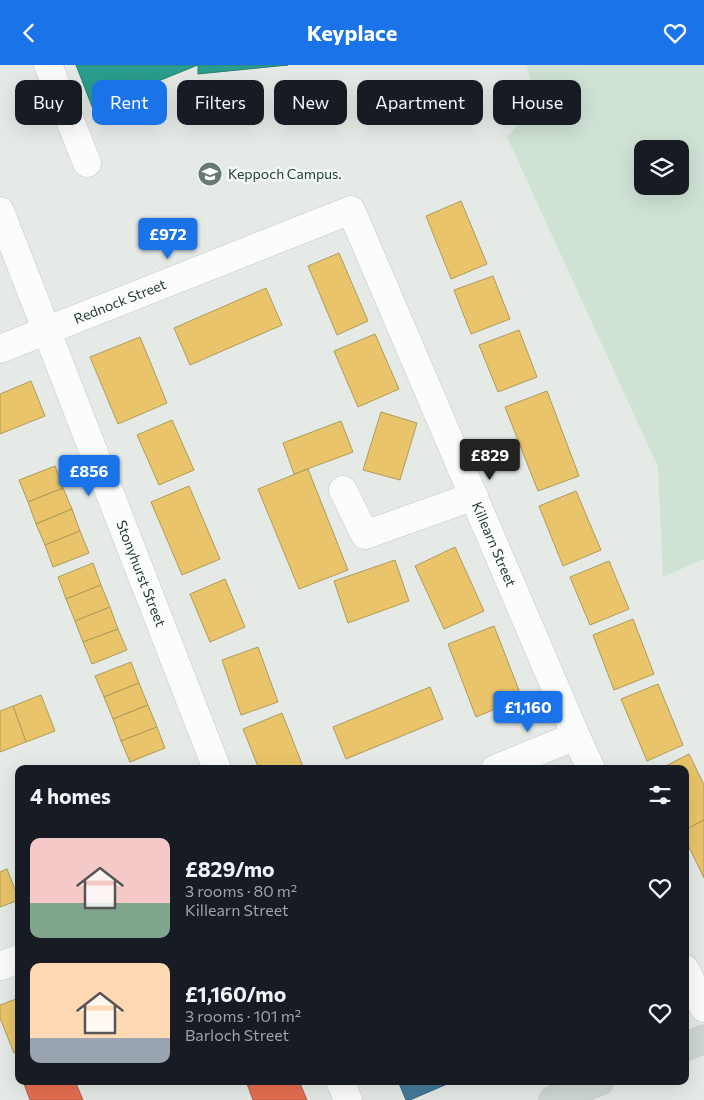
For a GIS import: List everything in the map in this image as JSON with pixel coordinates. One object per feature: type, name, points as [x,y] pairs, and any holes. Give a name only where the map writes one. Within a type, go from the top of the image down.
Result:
[{"type":"main road","points":[[689,1045],[704,1039]]},
{"type":"main road","points":[[554,1100],[590,1085]]},
{"type":"street","points":[[48,65],[88,163]]},
{"type":"street","name":"Rednock Street","points":[[0,349],[351,210]]},
{"type":"street","name":"Killearn Street","points":[[351,210],[589,765]]},
{"type":"street","name":"Stonyhurst Street","points":[[0,211],[214,765]]},
{"type":"street","points":[[343,491],[365,535],[474,496]]},
{"type":"street","points":[[505,765],[576,736]]},
{"type":"street","points":[[0,966],[15,960]]},
{"type":"street","points":[[689,977],[704,1008]]},
{"type":"street","points":[[342,1085],[348,1100]]},
{"type":"green space","points":[[526,65],[704,65],[704,559],[663,577],[658,467],[507,137],[518,125],[581,125],[581,80],[531,80]]},
{"type":"building: Homes","points":[[461,201],[487,264],[451,279],[426,216]]},
{"type":"building: Homes","points":[[339,253],[368,321],[337,335],[308,266]]},
{"type":"building: Homes","points":[[493,276],[510,319],[471,334],[454,290]]},
{"type":"building: Homes","points":[[266,288],[282,325],[190,365],[174,328]]},
{"type":"building: Homes","points":[[519,330],[537,377],[498,392],[479,345]]},
{"type":"building: Homes","points":[[375,334],[399,389],[358,407],[334,351]]},
{"type":"building: Homes","points":[[140,337],[167,403],[118,424],[90,357]]},
{"type":"building: Homes","points":[[31,381],[45,416],[0,434],[0,394]]},
{"type":"building: Homes","points":[[547,391],[579,476],[538,491],[505,407]]},
{"type":"building: Homes","points":[[381,412],[417,423],[400,480],[363,470]]},
{"type":"building: Homes","points":[[172,420],[194,470],[159,485],[137,435]]},
{"type":"building: Homes","points":[[341,421],[353,452],[294,474],[283,443]]},
{"type":"building: Homes","points":[[55,466],[63,488],[28,502],[19,480]]},
{"type":"building: Homes","points":[[308,469],[348,570],[299,589],[258,489]]},
{"type":"building: Homes","points":[[189,486],[220,559],[182,575],[151,502]]},
{"type":"building: Homes","points":[[63,488],[72,509],[36,524],[28,502]]},
{"type":"building: Homes","points":[[576,491],[601,550],[563,566],[539,506]]},
{"type":"building: Homes","points":[[72,509],[80,531],[45,545],[36,524]]},
{"type":"building: Homes","points":[[80,531],[89,553],[53,567],[45,545]]},
{"type":"building: Homes","points":[[455,547],[484,611],[444,629],[415,566]]},
{"type":"building: Homes","points":[[395,560],[409,601],[348,623],[334,581]]},
{"type":"building: Homes","points":[[609,561],[629,609],[590,625],[570,577]]},
{"type":"building: Homes","points":[[93,563],[101,585],[66,599],[58,577]]},
{"type":"building: Homes","points":[[225,579],[245,627],[210,642],[190,594]]},
{"type":"building: Homes","points":[[101,585],[110,607],[75,621],[66,599]]},
{"type":"building: Homes","points":[[110,607],[118,629],[83,642],[75,621]]},
{"type":"building: Homes","points":[[633,619],[654,674],[614,690],[593,635]]},
{"type":"building: Homes","points":[[494,626],[522,698],[476,717],[448,644]]},
{"type":"building: Homes","points":[[118,629],[127,650],[92,664],[83,642]]},
{"type":"building: Homes","points":[[258,647],[278,702],[241,715],[222,660]]},
{"type":"building: Homes","points":[[131,662],[139,683],[104,697],[95,676]]},
{"type":"building: Homes","points":[[139,683],[148,705],[113,719],[104,697]]},
{"type":"building: Homes","points":[[658,684],[683,745],[647,761],[621,699]]},
{"type":"building: Homes","points":[[430,687],[443,719],[346,759],[333,727]]},
{"type":"building: Homes","points":[[41,695],[55,731],[26,742],[13,706]]},
{"type":"building: Homes","points":[[148,705],[157,727],[121,741],[113,719]]},
{"type":"building: Homes","points":[[13,706],[26,742],[0,752],[0,711]]},
{"type":"building: Homes","points":[[282,713],[302,765],[257,765],[243,729]]},
{"type":"building: Homes","points":[[157,727],[165,748],[130,762],[121,741]]},
{"type":"building: Homes","points":[[689,754],[704,785],[704,820],[689,828],[689,765],[668,765]]},
{"type":"building: Homes","points":[[704,820],[704,878],[689,847],[689,828]]},
{"type":"building: Homes","points":[[7,869],[15,890],[15,901],[0,907],[0,872]]},
{"type":"building: Homes","points":[[15,999],[14,1053],[0,1018],[0,1005]]},
{"type":"building: Shops","points":[[24,1085],[77,1085],[83,1100],[30,1100]]},
{"type":"building: Shops","points":[[247,1085],[301,1085],[307,1100],[253,1100]]},
{"type":"building: Schools","points":[[76,65],[198,65],[161,80],[92,80],[92,106]]},
{"type":"building: Schools","points":[[198,65],[288,65],[198,74]]},
{"type":"building: Public","points":[[400,1085],[445,1085],[410,1100],[406,1100]]},
{"type":"place","name":"Keppoch Campus.","points":[[210,174]]}]
